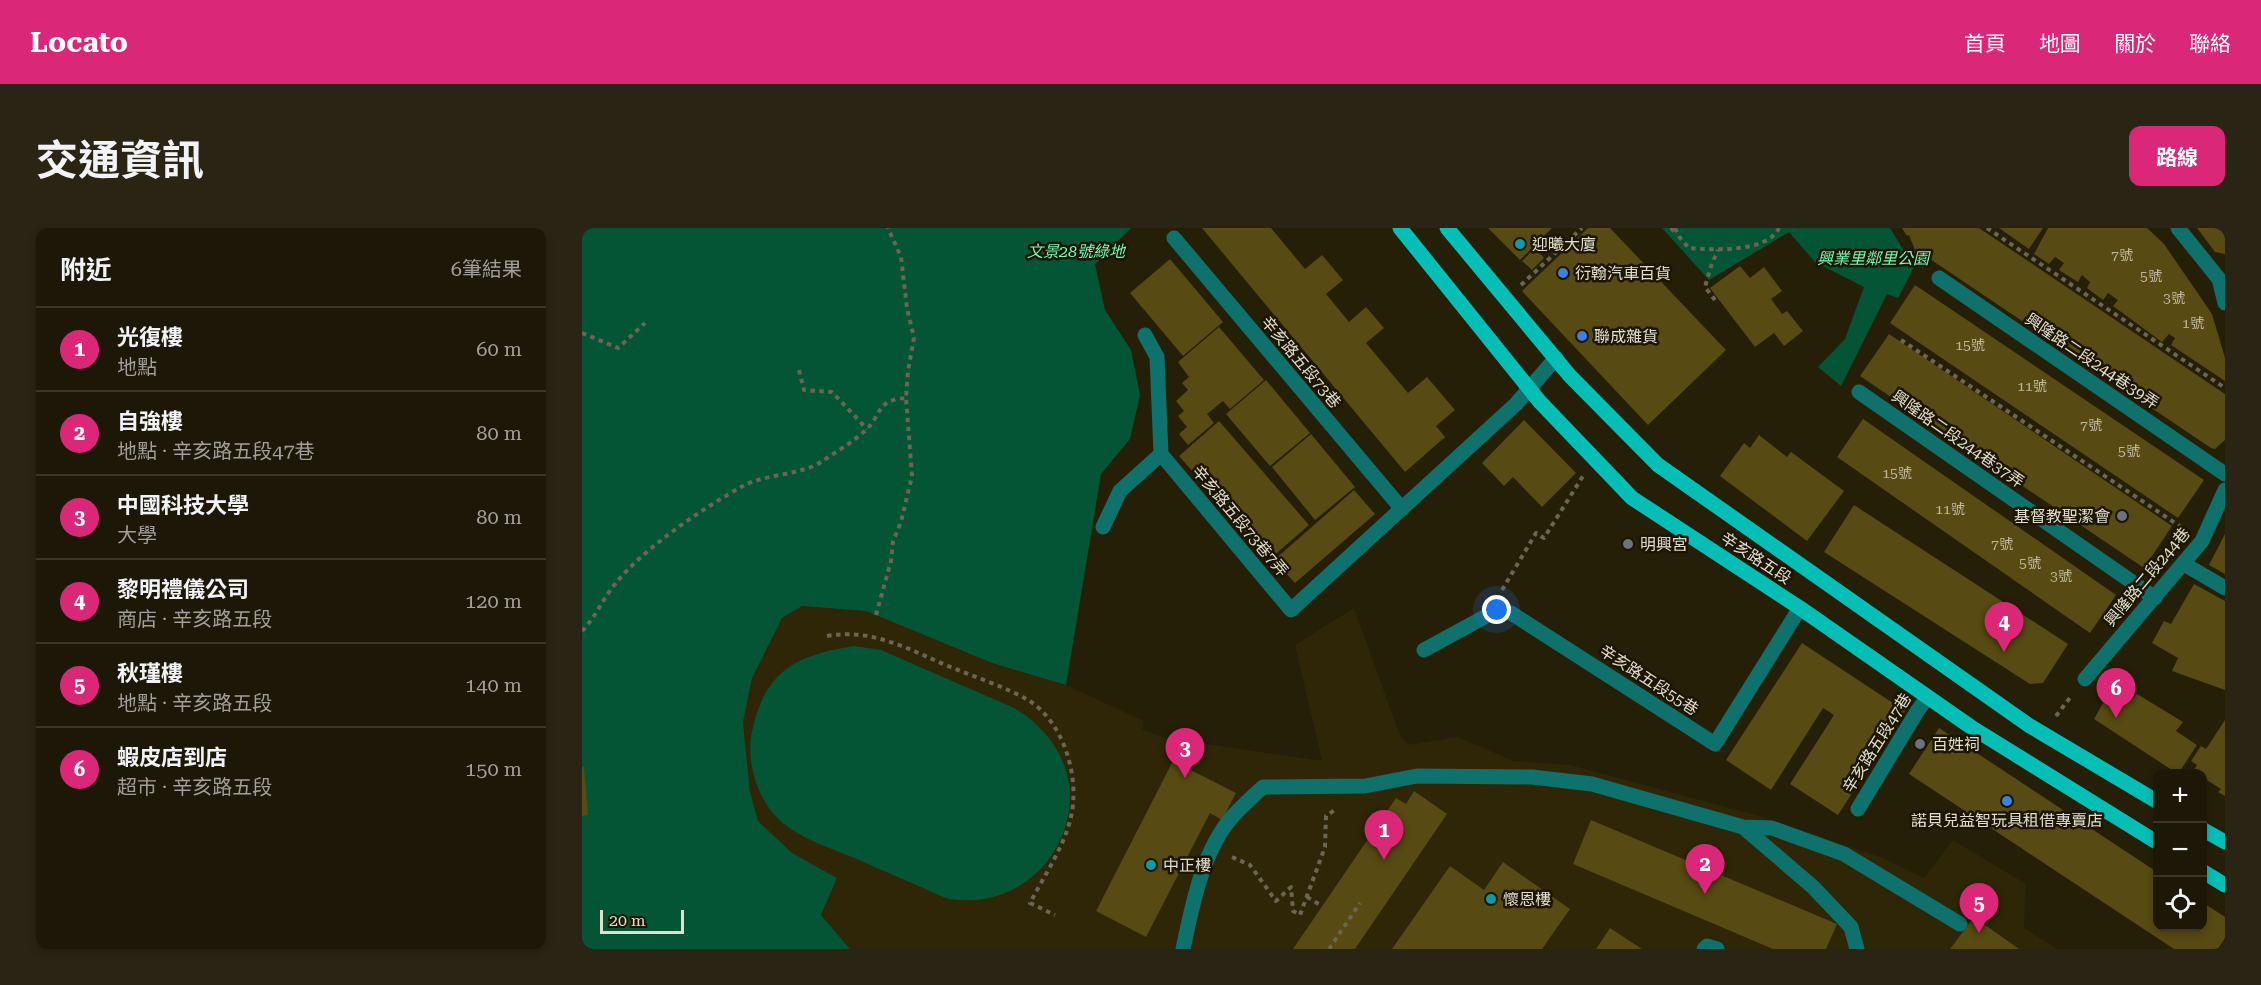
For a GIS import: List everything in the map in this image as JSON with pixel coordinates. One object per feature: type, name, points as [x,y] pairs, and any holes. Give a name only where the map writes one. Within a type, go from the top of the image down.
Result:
[{"type":"main road","name":"辛亥路五段","points":[[1400,228],[1529,389],[1632,498],[1800,608],[1971,727],[2153,841]]},
{"type":"main road","name":"辛亥路五段","points":[[1447,228],[1570,376],[1658,465],[2030,726],[2153,800]]},
{"type":"main road","points":[[2207,832],[2225,842]]},
{"type":"main road","points":[[2207,874],[2225,885]]},
{"type":"street","points":[[2178,228],[2222,277],[2225,303]]},
{"type":"street","name":"辛亥路五段73巷","points":[[1174,238],[1402,509]]},
{"type":"street","name":"興隆路二段244巷39弄","points":[[1939,278],[2225,474]]},
{"type":"street","points":[[1103,527],[1120,491],[1161,454],[1157,357],[1145,335]]},
{"type":"street","points":[[1402,509],[1511,409],[1556,358]]},
{"type":"street","name":"興隆路二段244巷37弄","points":[[1859,392],[2155,598]]},
{"type":"street","name":"辛亥路五段73巷7弄","points":[[1161,454],[1291,610],[1402,509]]},
{"type":"street","name":"興隆路二段244巷","points":[[2085,679],[2202,541],[2225,490]]},
{"type":"street","points":[[2184,564],[2225,588]]},
{"type":"street","name":"辛亥路五段55巷","points":[[1424,650],[1490,614],[1500,611],[1511,613],[1714,744],[1800,608]]},
{"type":"street","name":"辛亥路五段47巷","points":[[1858,809],[1928,697]]},
{"type":"street","points":[[1183,949],[1192,905],[1213,846],[1232,817],[1263,787],[1365,786],[1417,776],[1532,777],[1592,784],[1743,827],[1772,828],[1844,854],[1960,924]]},
{"type":"street","points":[[1743,827],[1813,886],[1851,927],[1857,949]]},
{"type":"street","points":[[1704,949],[1707,946],[1717,949]]},
{"type":"path","points":[[876,615],[891,561],[893,541],[901,522],[912,476],[906,398],[914,338],[906,308],[901,257],[888,228]]},
{"type":"path","points":[[1518,288],[1582,228]]},
{"type":"path","points":[[1673,228],[1689,248],[1718,250],[1755,246],[1777,232],[1779,228]]},
{"type":"path","points":[[1987,228],[2225,388]]},
{"type":"path","points":[[1715,300],[1705,287],[1718,250]]},
{"type":"path","points":[[582,333],[618,348],[645,324]]},
{"type":"path","points":[[1901,340],[2202,541]]},
{"type":"path","points":[[799,370],[804,390],[832,392],[867,429]]},
{"type":"path","points":[[582,631],[593,620],[615,584],[637,560],[702,511],[746,484],[818,464],[867,429],[879,409],[892,399],[906,398]]},
{"type":"path","points":[[1512,574],[1536,533],[1544,538],[1584,476]]},
{"type":"path","points":[[827,636],[845,633],[885,639],[1028,700],[1053,723],[1067,755],[1073,787],[1071,816],[1064,837],[1030,903],[1055,915]]},
{"type":"path","points":[[1213,846],[1250,866],[1276,901],[1291,887],[1293,911],[1300,915],[1325,847],[1326,816],[1339,806]]},
{"type":"path","points":[[1307,897],[1322,906]]},
{"type":"path","points":[[1329,949],[1360,903]]},
{"type":"shaded area","points":[[802,606],[866,611],[992,663],[1066,685],[1144,721],[1142,729],[1181,744],[1186,741],[1322,761],[1295,645],[1354,608],[1399,733],[1407,745],[1457,737],[1514,761],[1570,765],[1756,815],[1883,858],[1924,878],[1953,840],[2026,884],[2024,928],[2057,949],[850,949],[821,915],[837,878],[791,853],[758,821],[750,792],[743,722],[752,678],[782,618]]},
{"type":"green space","name":"文景28號綠地","points":[[582,228],[1131,228],[1095,264],[1105,310],[1131,350],[1140,395],[1130,439],[1101,474],[1066,685],[992,663],[866,611],[802,606],[782,618],[752,678],[743,722],[750,792],[758,821],[792,853],[837,878],[821,915],[850,949],[582,949]]},
{"type":"green space","name":"興業里鄰里公園","points":[[1662,228],[1890,228],[1914,267],[1898,298],[1887,294],[1841,386],[1818,367],[1845,339],[1864,287],[1815,262],[1789,232],[1709,280]]},
{"type":"green space","points":[[854,646],[881,650],[1014,708],[1037,725],[1055,746],[1066,771],[1069,785],[1070,800],[1067,822],[1059,843],[1047,861],[1032,876],[1015,888],[995,896],[973,900],[950,899],[810,840],[787,826],[769,808],[755,779],[750,748],[753,727],[767,691],[788,668],[802,660],[817,654]]},
{"type":"building","points":[[1202,228],[1271,228],[1305,269],[1322,255],[1343,280],[1326,294],[1349,322],[1366,307],[1384,328],[1366,343],[1408,393],[1427,377],[1455,410],[1436,426],[1445,437],[1405,472]]},
{"type":"building","name":"迎曦大廈","points":[[1488,228],[1552,228],[1520,260]]},
{"type":"building","points":[[1588,228],[1610,228],[1726,350],[1648,425],[1522,291]]},
{"type":"building","points":[[1902,228],[1979,228],[2225,394],[2225,440],[2215,449],[2211,448],[1927,257],[1923,268],[1910,258],[1915,250],[1909,235],[1907,236]]},
{"type":"building","points":[[1999,228],[2043,228],[2029,249]]},
{"type":"building","points":[[2048,228],[2147,228],[2164,244],[2212,314],[2225,358],[2225,381],[2171,345],[2175,338],[2169,334],[2162,342],[2113,306],[2118,300],[2108,293],[2103,300],[2087,288],[2090,282],[2082,275],[2078,282],[2059,270],[2064,263],[2055,257],[2049,264],[2034,254]]},
{"type":"building","points":[[2197,228],[2225,228],[2225,254],[2215,252]]},
{"type":"building","points":[[1535,248],[1544,258],[1532,270],[1522,261]]},
{"type":"building","points":[[1170,259],[1223,322],[1183,356],[1130,293]]},
{"type":"building","points":[[1740,266],[1750,278],[1764,267],[1782,291],[1771,299],[1782,314],[1787,311],[1803,331],[1784,346],[1774,333],[1755,347],[1710,288]]},
{"type":"building","points":[[1915,285],[2204,480],[2178,518],[1890,323]]},
{"type":"building","points":[[1219,327],[1264,380],[1230,409],[1223,401],[1207,414],[1214,423],[1188,445],[1179,434],[1187,427],[1178,416],[1184,411],[1176,401],[1188,390],[1182,383],[1189,377],[1178,362]]},
{"type":"building","points":[[1889,334],[2172,526],[2144,568],[1860,376]]},
{"type":"building","points":[[1266,380],[1310,433],[1270,466],[1226,414]]},
{"type":"building","points":[[1863,419],[2116,595],[2090,633],[1837,457]]},
{"type":"building","points":[[1524,420],[1576,473],[1542,507],[1513,477],[1504,486],[1482,463]]},
{"type":"building","points":[[1219,421],[1309,525],[1270,559],[1179,456]]},
{"type":"building","points":[[1311,434],[1355,487],[1315,520],[1272,467]]},
{"type":"building","points":[[1759,435],[1787,457],[1791,452],[1844,491],[1807,541],[1720,476],[1744,443],[1750,448]]},
{"type":"building","points":[[1354,490],[1375,514],[1295,583],[1274,560]]},
{"type":"building","points":[[1854,505],[2068,644],[2043,683],[2030,684],[1824,552]]},
{"type":"building","points":[[2225,534],[2225,574],[2209,565]]},
{"type":"building","points":[[2194,584],[2225,601],[2225,690],[2172,671],[2178,658],[2152,643],[2164,621],[2171,624]]},
{"type":"building","points":[[1802,643],[1905,711],[1838,815],[1790,784],[1834,715],[1823,708],[1771,790],[1726,760]]},
{"type":"building","points":[[2111,689],[2116,693],[2118,690],[2133,699],[2137,694],[2183,722],[2176,731],[2197,745],[2181,769],[2170,769],[2094,719]]},
{"type":"building","points":[[2225,720],[2225,796],[2218,792],[2221,789],[2207,780],[2207,769],[2194,769],[2197,765],[2191,761],[2201,746],[2206,749]]},
{"type":"building","points":[[1939,728],[2153,869],[2153,931],[2207,931],[2207,905],[2225,917],[2225,938],[2218,949],[2174,949],[1909,774]]},
{"type":"building","name":"中正樓","points":[[1173,761],[1236,793],[1222,820],[1210,813],[1146,937],[1096,911]]},
{"type":"building","points":[[582,767],[584,767],[588,815],[582,816]]},
{"type":"building","points":[[1414,791],[1447,814],[1355,949],[1293,949],[1396,798],[1406,804]]},
{"type":"building","points":[[1591,820],[1837,924],[1826,949],[1773,949],[1573,864]]},
{"type":"building","name":"懷恩樓","points":[[1503,862],[1570,909],[1542,949],[1392,949],[1450,866],[1484,890]]},
{"type":"building","points":[[1974,917],[2019,949],[1950,949]]},
{"type":"building","points":[[1610,928],[1642,949],[1596,949]]},
{"type":"place","name":"迎曦大廈","points":[[1520,244]]},
{"type":"place","name":"衍翰汽車百貨","points":[[1563,273]]},
{"type":"place","name":"聯成雜貨","points":[[1582,336]]},
{"type":"place","name":"基督教聖潔會","points":[[2122,516]]},
{"type":"place","name":"明興宮","points":[[1628,544]]},
{"type":"place","name":"黎明禮儀公司","points":[[2004,652]]},
{"type":"place","name":"蝦皮店到店","points":[[2116,718]]},
{"type":"place","name":"百姓祠","points":[[1920,744]]},
{"type":"place","name":"中國科技大學","points":[[1185,778]]},
{"type":"place","name":"諾貝兒益智玩具租借專賣店","points":[[2007,801]]},
{"type":"place","name":"光復樓","points":[[1384,860]]},
{"type":"place","name":"中正樓","points":[[1151,865]]},
{"type":"place","name":"自強樓","points":[[1705,894]]},
{"type":"place","name":"懷恩樓","points":[[1491,899]]},
{"type":"place","name":"秋瑾樓","points":[[1979,933]]}]
